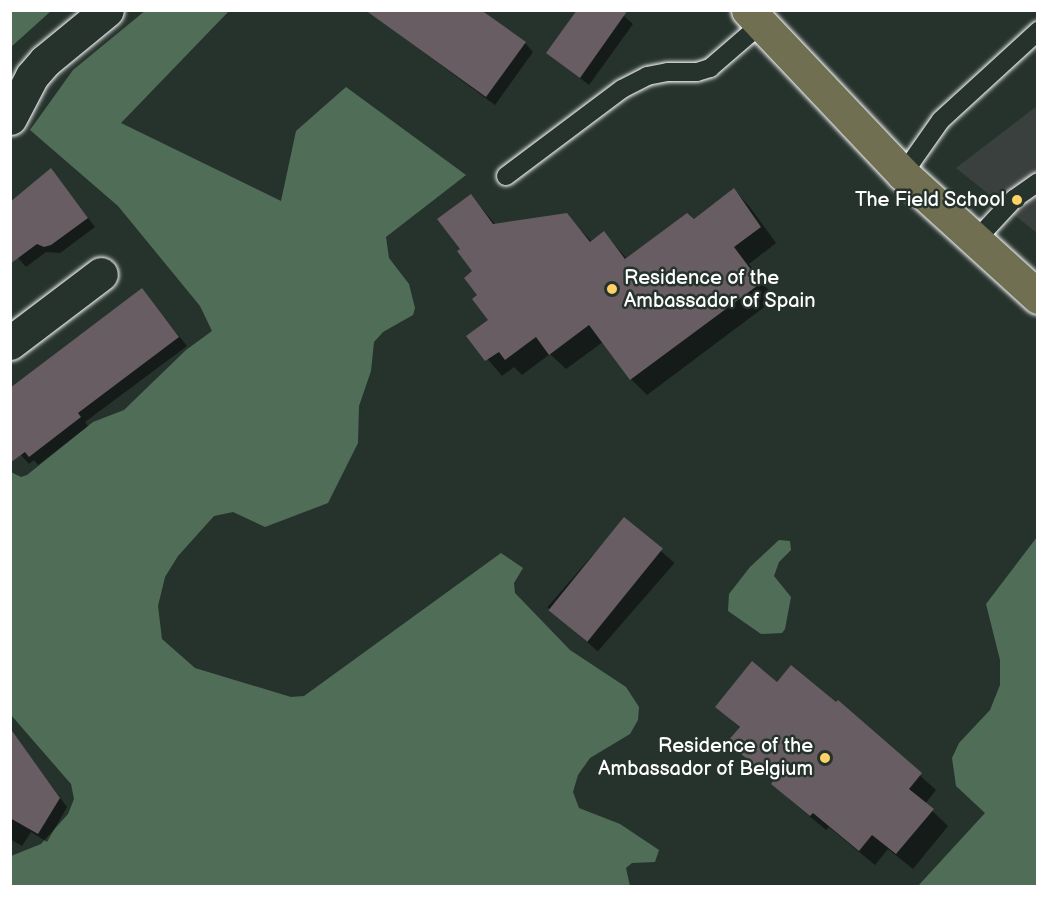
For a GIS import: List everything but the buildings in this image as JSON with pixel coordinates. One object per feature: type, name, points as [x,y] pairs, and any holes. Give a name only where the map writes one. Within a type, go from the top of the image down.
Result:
[{"type":"main road","points":[[754,17],[903,174],[974,242],[1038,297]]},
{"type":"street","points":[[10,118],[32,76],[45,61],[107,10]]},
{"type":"street","points":[[10,343],[101,274]]},
{"type":"lane","points":[[506,176],[622,89],[647,76],[668,72],[697,72],[710,68],[754,17]]},
{"type":"lane","points":[[903,174],[940,120],[1038,31]]},
{"type":"lane","points":[[974,242],[1014,199],[1038,182]]},
{"type":"shaded area","name":"The Field School","points":[[1037,106],[1037,233],[956,168]]},
{"type":"green space","points":[[11,10],[51,10],[51,11],[11,47]]},
{"type":"green space","points":[[146,10],[229,11],[121,123],[281,201],[296,131],[346,87],[466,175],[386,237],[389,258],[409,284],[415,308],[413,315],[383,332],[374,342],[371,371],[359,406],[358,443],[328,503],[265,527],[233,512],[214,516],[178,556],[165,577],[158,606],[162,639],[195,668],[291,697],[304,696],[501,553],[523,568],[514,583],[515,593],[570,650],[626,687],[639,707],[638,720],[630,734],[590,758],[578,775],[573,792],[579,808],[620,824],[659,850],[655,862],[632,863],[626,868],[630,886],[11,886],[11,856],[41,844],[68,814],[74,799],[71,784],[11,715],[11,472],[21,477],[27,475],[93,422],[124,410],[186,350],[212,331],[200,306],[118,206],[30,130],[73,70]]},
{"type":"green space","points":[[1037,537],[1037,886],[918,886],[985,813],[956,786],[952,758],[959,743],[990,710],[1000,685],[1000,660],[986,604]]},
{"type":"green space","points":[[779,540],[790,541],[791,550],[779,562],[774,576],[791,597],[785,629],[782,633],[761,634],[728,611],[729,594],[750,567]]},
{"type":"place","name":"The Field School","points":[[1017,200]]},
{"type":"place","name":"Residence of the Ambassador of Spain","points":[[612,289]]},
{"type":"place","name":"Residence of the Ambassador of Belgium","points":[[825,758]]}]
